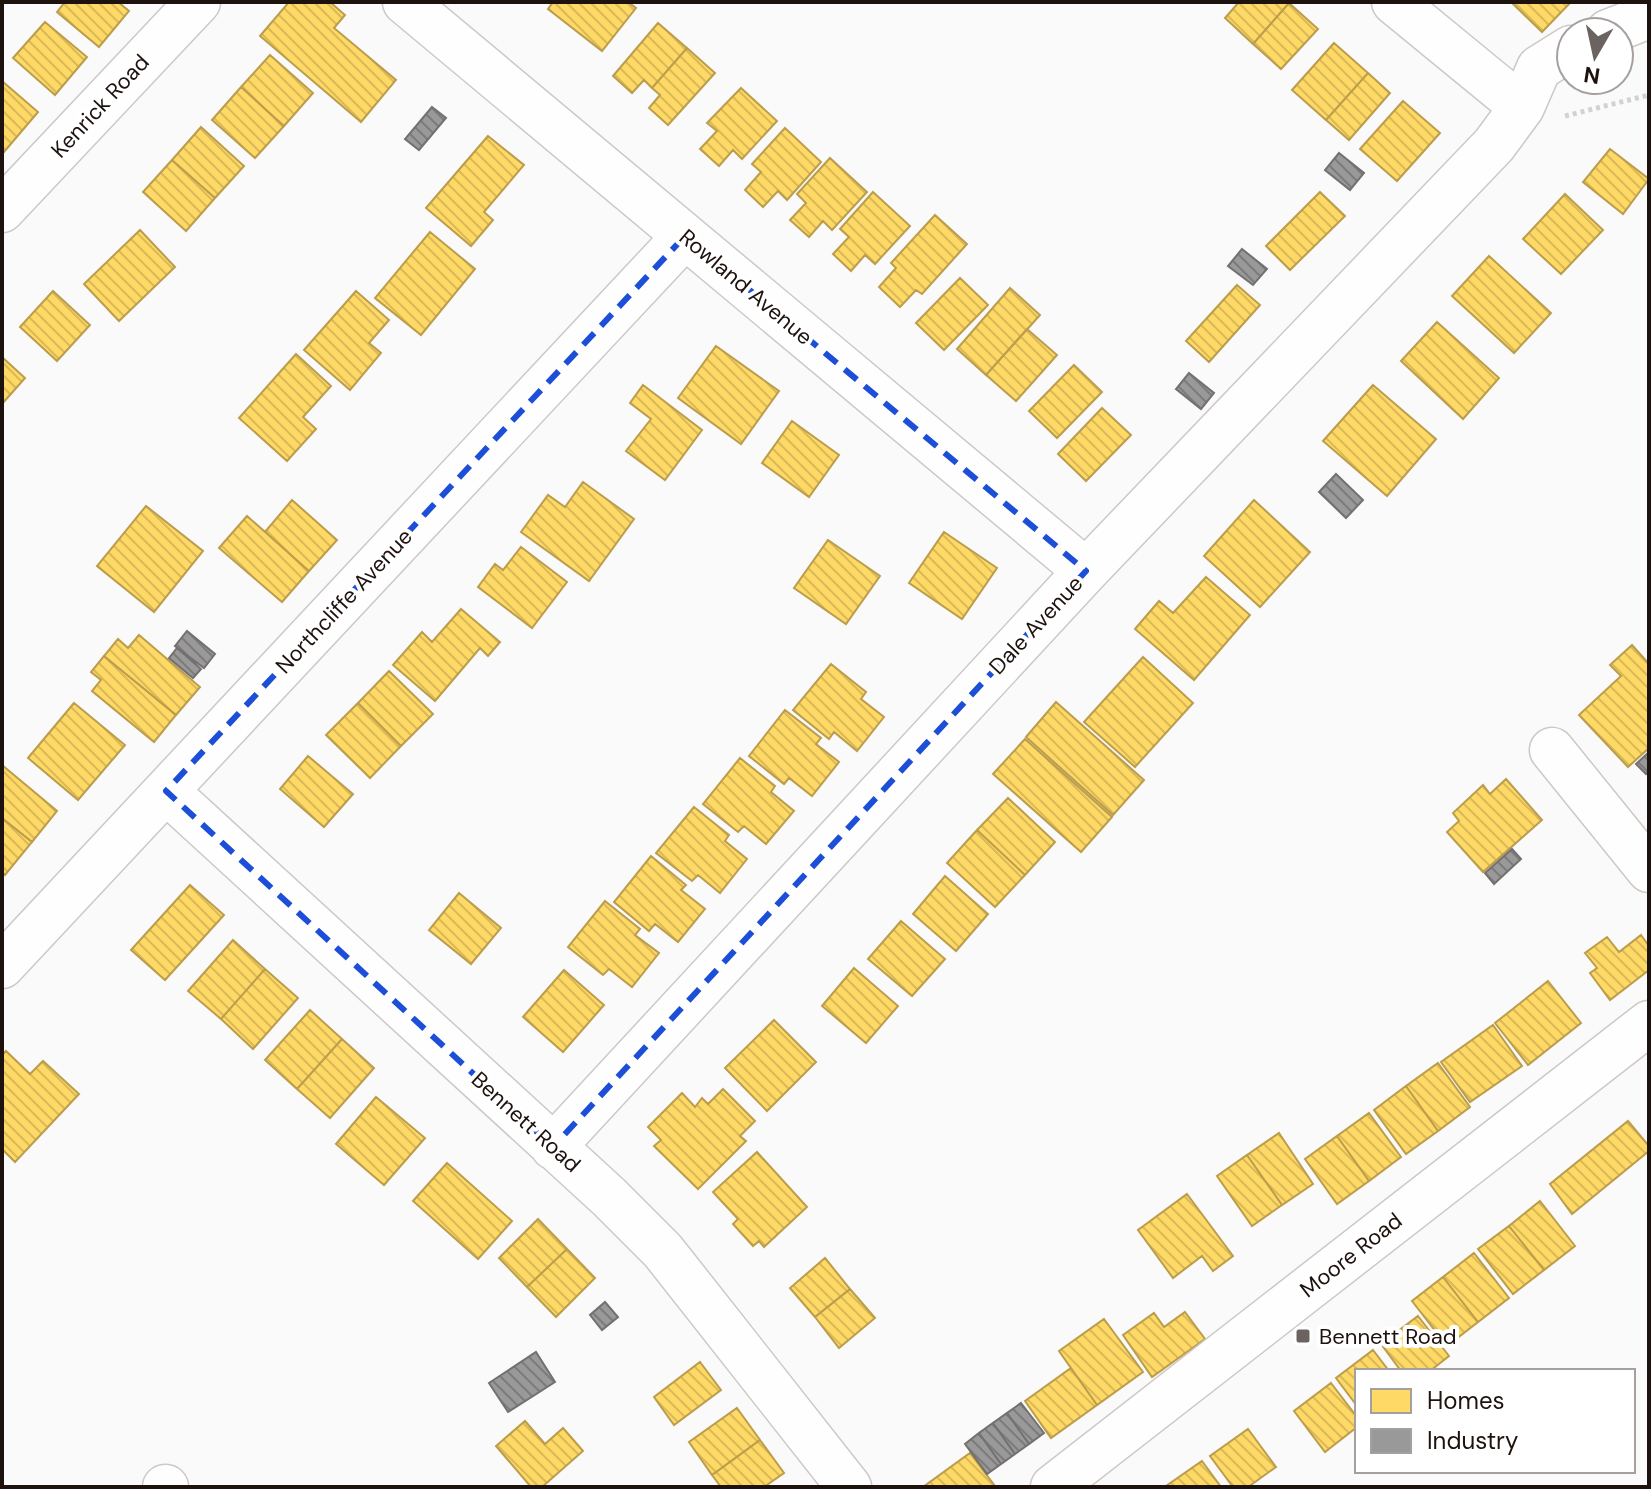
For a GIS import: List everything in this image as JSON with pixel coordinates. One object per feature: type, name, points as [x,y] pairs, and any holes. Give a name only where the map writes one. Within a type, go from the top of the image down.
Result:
[{"type":"street","name":"Kenrick Road","points":[[2,210],[198,2]]},
{"type":"street","name":"Rowland Avenue","points":[[405,2],[1086,571]]},
{"type":"street","points":[[1394,2],[1540,112]]},
{"type":"street","name":"Dale Avenue","points":[[553,1147],[1086,571],[1494,145],[1540,112],[1539,68],[1555,58]]},
{"type":"street","name":"Northcliffe Avenue","points":[[2,966],[685,236]]},
{"type":"street","points":[[1552,750],[1649,870]]},
{"type":"street","name":"Bennett Road","points":[[166,791],[663,1251],[849,1487]]},
{"type":"street","name":"Moore Road","points":[[1053,1487],[1649,1023]]},
{"type":"path","points":[[1540,112],[1649,95]]},
{"type":"highlighted area","points":[[685,236],[1086,571],[553,1147],[166,791]]},
{"type":"building: Homes","points":[[65,2],[118,2],[129,11],[99,47],[57,12]]},
{"type":"building: Homes","points":[[289,2],[330,2],[345,15],[334,28],[396,80],[361,122],[260,36]]},
{"type":"building: Homes","points":[[553,2],[628,2],[636,8],[602,51],[548,9]]},
{"type":"building: Homes","points":[[1239,2],[1289,3],[1253,44],[1225,18]]},
{"type":"building: Homes","points":[[1511,2],[1571,2],[1542,32]]},
{"type":"building: Homes","points":[[1289,3],[1318,29],[1281,69],[1253,44]]},
{"type":"building: Homes","points":[[45,22],[87,57],[55,95],[13,58]]},
{"type":"building: Homes","points":[[658,23],[687,48],[652,88],[644,80],[632,93],[613,76]]},
{"type":"building: Homes","points":[[1334,43],[1368,73],[1326,120],[1292,90]]},
{"type":"building: Homes","points":[[687,48],[715,73],[668,125],[649,108],[660,95],[652,88]]},
{"type":"building: Homes","points":[[270,55],[313,93],[284,126],[241,87]]},
{"type":"building: Homes","points":[[1368,73],[1390,93],[1349,140],[1326,120]]},
{"type":"building: Homes","points":[[2,81],[38,112],[4,152],[2,150]]},
{"type":"building: Homes","points":[[241,87],[284,126],[255,158],[212,120]]},
{"type":"building: Homes","points":[[741,88],[777,121],[742,159],[733,150],[719,166],[700,149],[717,131],[707,123]]},
{"type":"building: Homes","points":[[1403,101],[1440,133],[1397,181],[1360,149]]},
{"type":"building: Homes","points":[[201,127],[244,166],[215,198],[172,160]]},
{"type":"building: Homes","points":[[785,128],[821,162],[787,200],[778,191],[763,207],[745,190],[761,172],[752,164]]},
{"type":"building: Homes","points":[[488,136],[524,165],[484,212],[493,220],[471,246],[426,208]]},
{"type":"building: Homes","points":[[1610,149],[1649,179],[1623,214],[1583,182]]},
{"type":"building: Homes","points":[[830,158],[867,192],[832,230],[823,221],[809,237],[790,220],[806,203],[797,194]]},
{"type":"building: Homes","points":[[172,160],[215,198],[186,231],[143,192]]},
{"type":"building: Homes","points":[[873,192],[910,226],[875,264],[865,255],[851,271],[833,254],[849,237],[840,229]]},
{"type":"building: Homes","points":[[1320,192],[1345,216],[1290,270],[1266,246]]},
{"type":"building: Homes","points":[[1565,194],[1603,230],[1561,274],[1523,239]]},
{"type":"building: Homes","points":[[935,215],[967,244],[922,294],[916,290],[900,307],[879,287],[896,268],[891,263]]},
{"type":"building: Homes","points":[[140,230],[175,267],[119,321],[84,284]]},
{"type":"building: Homes","points":[[430,232],[475,269],[421,335],[375,298]]},
{"type":"building: Homes","points":[[1489,256],[1551,313],[1514,353],[1452,296]]},
{"type":"building: Homes","points":[[960,278],[988,305],[944,350],[916,323]]},
{"type":"building: Homes","points":[[1237,285],[1260,305],[1209,362],[1186,341]]},
{"type":"building: Homes","points":[[1010,288],[1040,315],[986,375],[957,349]]},
{"type":"building: Homes","points":[[53,291],[90,325],[57,361],[20,327]]},
{"type":"building: Homes","points":[[356,291],[389,320],[369,343],[381,353],[350,390],[304,350]]},
{"type":"building: Homes","points":[[1437,322],[1499,378],[1463,419],[1401,361]]},
{"type":"building: Homes","points":[[1027,329],[1057,355],[1016,401],[986,375]]},
{"type":"building: Homes","points":[[716,346],[779,391],[741,444],[678,398]]},
{"type":"building: Homes","points":[[296,354],[331,386],[303,417],[316,429],[287,461],[239,418]]},
{"type":"building: Homes","points":[[2,357],[25,378],[2,404]]},
{"type":"building: Homes","points":[[1074,365],[1102,392],[1057,438],[1029,411]]},
{"type":"building: Homes","points":[[643,385],[702,430],[665,480],[626,451],[651,419],[630,403]]},
{"type":"building: Homes","points":[[1373,385],[1436,439],[1387,496],[1323,441]]},
{"type":"building: Homes","points":[[1102,408],[1131,435],[1086,481],[1058,454]]},
{"type":"building: Homes","points":[[792,421],[839,455],[809,497],[762,463]]},
{"type":"building: Homes","points":[[583,482],[634,519],[589,581],[521,532],[548,495],[565,507]]},
{"type":"building: Homes","points":[[292,500],[337,540],[309,571],[265,532]]},
{"type":"building: Homes","points":[[1254,500],[1310,552],[1260,607],[1204,556]]},
{"type":"building: Homes","points":[[146,506],[203,551],[154,612],[97,566]]},
{"type":"building: Homes","points":[[247,516],[309,571],[282,602],[219,548]]},
{"type":"building: Homes","points":[[944,532],[997,568],[962,619],[909,583]]},
{"type":"building: Homes","points":[[828,540],[880,576],[846,624],[794,588]]},
{"type":"building: Homes","points":[[521,547],[567,582],[532,628],[478,587],[495,564],[503,570]]},
{"type":"building: Homes","points":[[1206,577],[1250,615],[1194,680],[1135,629],[1159,601],[1173,613]]},
{"type":"building: Homes","points":[[461,609],[500,642],[488,656],[480,648],[435,701],[393,665],[422,632],[432,642]]},
{"type":"building: Homes","points":[[139,635],[200,687],[176,715],[104,656],[118,639],[128,648]]},
{"type":"building: Homes","points":[[1632,645],[1649,664],[1649,748],[1628,767],[1579,715],[1621,676],[1610,665]]},
{"type":"building: Homes","points":[[104,656],[176,715],[154,742],[92,691],[101,680],[91,672]]},
{"type":"building: Homes","points":[[1143,657],[1193,703],[1135,767],[1084,722]]},
{"type":"building: Homes","points":[[831,664],[866,692],[861,699],[884,717],[857,751],[834,732],[829,739],[793,710]]},
{"type":"building: Homes","points":[[389,671],[433,714],[401,746],[358,703]]},
{"type":"building: Homes","points":[[1056,702],[1144,780],[1113,815],[1026,737]]},
{"type":"building: Homes","points":[[74,703],[125,745],[78,800],[28,758]]},
{"type":"building: Homes","points":[[358,703],[401,746],[370,778],[326,735]]},
{"type":"building: Homes","points":[[785,710],[821,738],[816,744],[839,762],[812,796],[789,778],[784,784],[749,756]]},
{"type":"building: Homes","points":[[1025,739],[1112,817],[1081,852],[993,774]]},
{"type":"building: Homes","points":[[308,756],[353,794],[324,827],[280,789]]},
{"type":"building: Homes","points":[[740,758],[775,786],[771,792],[794,811],[766,844],[744,826],[738,832],[703,804]]},
{"type":"building: Homes","points":[[2,765],[57,811],[32,842],[2,818]]},
{"type":"building: Homes","points":[[1506,779],[1542,820],[1483,872],[1447,832],[1459,821],[1453,813],[1483,785],[1490,794]]},
{"type":"building: Homes","points":[[1008,798],[1055,842],[1025,875],[977,830]]},
{"type":"building: Homes","points":[[694,807],[729,835],[725,841],[747,859],[720,893],[698,875],[692,881],[656,853]]},
{"type":"building: Homes","points":[[2,818],[32,842],[5,875],[2,872]]},
{"type":"building: Homes","points":[[977,830],[1025,875],[995,907],[947,863]]},
{"type":"building: Homes","points":[[651,856],[686,885],[681,890],[705,909],[678,942],[655,924],[649,931],[614,902]]},
{"type":"building: Homes","points":[[945,876],[988,914],[956,951],[913,914]]},
{"type":"building: Homes","points":[[190,885],[224,915],[165,980],[131,950]]},
{"type":"building: Homes","points":[[459,893],[501,928],[471,964],[429,930]]},
{"type":"building: Homes","points":[[605,901],[640,929],[635,935],[659,953],[632,987],[609,969],[603,975],[568,947]]},
{"type":"building: Homes","points":[[901,921],[945,959],[912,996],[868,959]]},
{"type":"building: Homes","points":[[1641,935],[1649,946],[1649,970],[1610,1000],[1590,973],[1597,968],[1585,953],[1607,937],[1619,952]]},
{"type":"building: Homes","points":[[233,940],[265,969],[221,1019],[188,991]]},
{"type":"building: Homes","points":[[854,968],[898,1006],[866,1043],[822,1006]]},
{"type":"building: Homes","points":[[265,969],[298,998],[253,1049],[221,1019]]},
{"type":"building: Homes","points":[[564,970],[604,1005],[563,1052],[523,1017]]},
{"type":"building: Homes","points":[[1548,981],[1581,1023],[1528,1065],[1495,1023]]},
{"type":"building: Homes","points":[[310,1010],[342,1039],[297,1089],[265,1060]]},
{"type":"building: Homes","points":[[774,1020],[816,1062],[767,1111],[725,1068]]},
{"type":"building: Homes","points":[[1493,1025],[1522,1066],[1470,1102],[1441,1062]]},
{"type":"building: Homes","points":[[342,1039],[374,1068],[330,1118],[297,1089]]},
{"type":"building: Homes","points":[[6,1051],[30,1074],[43,1061],[79,1094],[15,1162],[2,1149],[2,1055]]},
{"type":"building: Homes","points":[[1438,1063],[1470,1107],[1438,1131],[1406,1086]]},
{"type":"building: Homes","points":[[1406,1086],[1438,1131],[1406,1154],[1374,1110]]},
{"type":"building: Homes","points":[[723,1089],[755,1121],[740,1136],[746,1141],[698,1189],[654,1146],[661,1140],[648,1127],[682,1093],[695,1107],[702,1098],[708,1104]]},
{"type":"building: Homes","points":[[376,1097],[425,1138],[384,1185],[336,1144]]},
{"type":"building: Homes","points":[[1369,1113],[1401,1157],[1369,1181],[1337,1136]]},
{"type":"building: Homes","points":[[1628,1121],[1649,1146],[1649,1151],[1572,1214],[1550,1184]]},
{"type":"building: Homes","points":[[1279,1133],[1313,1184],[1282,1205],[1247,1155]]},
{"type":"building: Homes","points":[[1337,1136],[1369,1181],[1337,1204],[1305,1159]]},
{"type":"building: Homes","points":[[757,1152],[807,1207],[764,1247],[759,1241],[753,1246],[733,1224],[738,1219],[713,1192]]},
{"type":"building: Homes","points":[[1247,1155],[1282,1205],[1252,1226],[1217,1176]]},
{"type":"building: Homes","points":[[447,1163],[512,1221],[478,1259],[413,1201]]},
{"type":"building: Homes","points":[[1187,1194],[1233,1256],[1213,1271],[1202,1256],[1173,1278],[1138,1230]]},
{"type":"building: Homes","points":[[1540,1201],[1575,1246],[1544,1270],[1509,1226]]},
{"type":"building: Homes","points":[[538,1219],[567,1249],[527,1287],[499,1258]]},
{"type":"building: Homes","points":[[1509,1226],[1544,1270],[1513,1294],[1478,1249]]},
{"type":"building: Homes","points":[[567,1249],[595,1278],[556,1317],[527,1287]]},
{"type":"building: Homes","points":[[1474,1253],[1509,1298],[1478,1322],[1443,1277]]},
{"type":"building: Homes","points":[[825,1258],[850,1289],[815,1317],[790,1288]]},
{"type":"building: Homes","points":[[1443,1277],[1478,1322],[1447,1346],[1412,1301]]},
{"type":"building: Homes","points":[[850,1289],[875,1318],[839,1348],[815,1317]]},
{"type":"building: Homes","points":[[1185,1312],[1205,1339],[1152,1377],[1123,1335],[1154,1313],[1164,1327]]},
{"type":"building: Homes","points":[[1418,1316],[1449,1356],[1433,1369],[1400,1369],[1381,1344]]},
{"type":"building: Homes","points":[[1104,1319],[1143,1372],[1097,1405],[1059,1351]]},
{"type":"building: Homes","points":[[1373,1350],[1387,1369],[1355,1369],[1355,1403],[1336,1378]]},
{"type":"building: Homes","points":[[700,1362],[721,1390],[674,1425],[654,1397]]},
{"type":"building: Homes","points":[[1071,1368],[1097,1405],[1051,1438],[1025,1401]]},
{"type":"building: Homes","points":[[1331,1383],[1355,1414],[1355,1429],[1325,1452],[1294,1411]]},
{"type":"building: Homes","points":[[737,1408],[760,1440],[712,1475],[689,1442]]},
{"type":"building: Homes","points":[[525,1421],[545,1444],[563,1428],[583,1451],[542,1487],[531,1487],[496,1446]]},
{"type":"building: Homes","points":[[1248,1429],[1276,1467],[1248,1487],[1233,1487],[1210,1456]]},
{"type":"building: Homes","points":[[760,1440],[784,1473],[764,1487],[721,1487],[712,1475]]},
{"type":"building: Homes","points":[[970,1453],[995,1486],[923,1487]]},
{"type":"building: Homes","points":[[1202,1461],[1221,1487],[1166,1487],[1166,1486]]},
{"type":"building: Industry","points":[[432,107],[446,118],[419,150],[405,139]]},
{"type":"building: Industry","points":[[1339,153],[1364,173],[1350,190],[1325,170]]},
{"type":"building: Industry","points":[[1242,249],[1267,269],[1253,285],[1228,266]]},
{"type":"building: Industry","points":[[1189,373],[1214,393],[1201,409],[1176,389]]},
{"type":"building: Industry","points":[[1336,474],[1363,500],[1346,518],[1319,492]]},
{"type":"building: Industry","points":[[187,631],[215,654],[204,668],[175,646]]},
{"type":"building: Industry","points":[[177,648],[201,669],[193,678],[169,658]]},
{"type":"building: Industry","points":[[1649,752],[1649,771],[1646,774],[1636,764]]},
{"type":"building: Industry","points":[[1512,849],[1521,859],[1494,884],[1485,873]]},
{"type":"building: Industry","points":[[605,1302],[618,1317],[602,1330],[590,1315]]},
{"type":"building: Industry","points":[[536,1352],[555,1382],[508,1412],[489,1383]]},
{"type":"building: Industry","points":[[1021,1403],[1044,1433],[1029,1444],[1007,1413]]},
{"type":"building: Industry","points":[[1007,1413],[1029,1444],[1015,1454],[993,1423]]},
{"type":"building: Industry","points":[[993,1423],[1015,1454],[1001,1464],[979,1433]]},
{"type":"building: Industry","points":[[979,1433],[1001,1464],[987,1474],[965,1444]]},
{"type":"place","name":"Bennett Road","points":[[1303,1336]]}]
